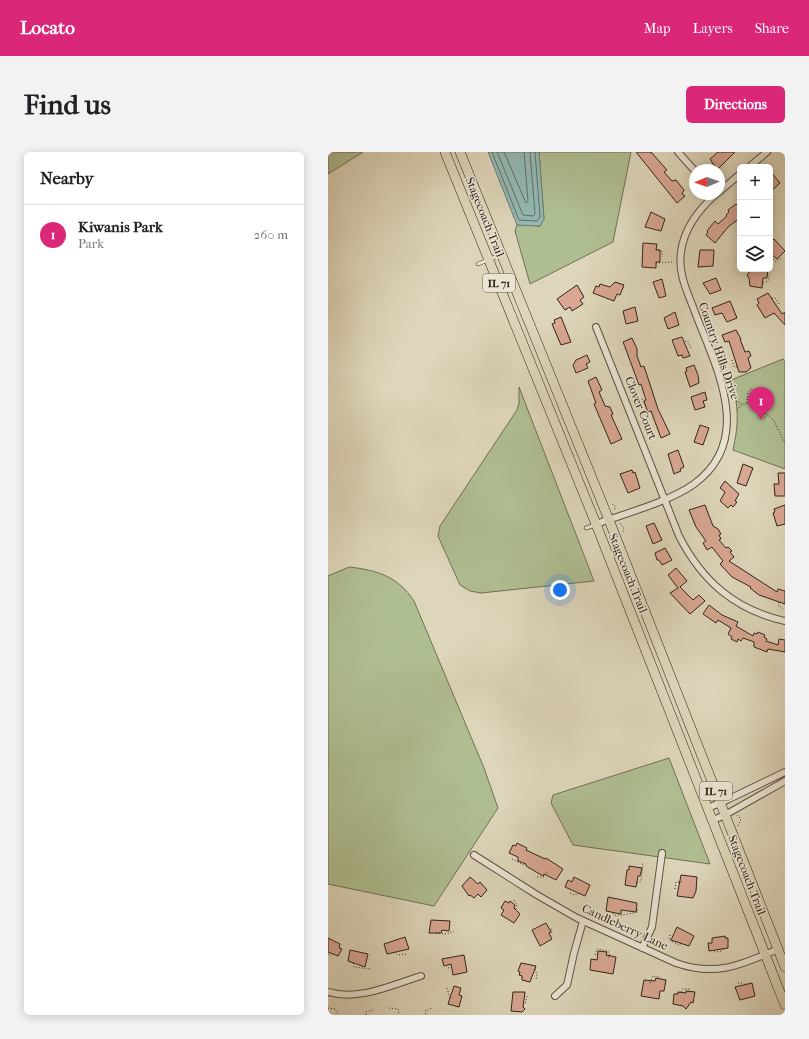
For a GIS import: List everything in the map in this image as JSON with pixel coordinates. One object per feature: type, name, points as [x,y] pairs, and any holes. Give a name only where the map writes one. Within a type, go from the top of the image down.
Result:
[{"type":"main road","name":"Stagecoach Trail","points":[[445,152],[596,524],[785,1005]]},
{"type":"main road","name":"Stagecoach Trail","points":[[460,152],[609,520],[785,967]]},
{"type":"street","points":[[678,152],[689,164]]},
{"type":"street","points":[[753,164],[767,152]]},
{"type":"street","name":"Country Hills Drive","points":[[725,186],[737,176]]},
{"type":"street","name":"Country Hills Drive","points":[[596,524],[665,498],[687,488],[705,475],[719,455],[727,433],[728,419],[726,400],[684,285],[680,266],[682,247],[689,225],[699,210],[710,200]]},
{"type":"street","name":"Clover Court","points":[[596,327],[685,548],[707,578],[720,590],[754,612],[785,621]]},
{"type":"street","points":[[708,808],[785,772]]},
{"type":"street","points":[[713,820],[725,815],[785,781]]},
{"type":"street","points":[[642,948],[652,927],[662,853]]},
{"type":"street","name":"Candleberry Lane","points":[[474,855],[537,895],[583,921],[689,968],[713,970],[738,966],[778,949]]},
{"type":"street","points":[[555,996],[567,985],[583,921]]},
{"type":"street","points":[[328,992],[356,995],[374,991],[421,976]]},
{"type":"lane","points":[[478,264],[502,254]]},
{"type":"lane","points":[[586,528],[596,524]]},
{"type":"path","points":[[656,249],[662,251],[662,257]]},
{"type":"path","points":[[773,259],[776,262],[781,258]]},
{"type":"path","points":[[656,263],[672,262]]},
{"type":"path","points":[[763,283],[768,281],[770,274]]},
{"type":"path","points":[[772,298],[776,298],[779,304]]},
{"type":"path","points":[[685,341],[688,342],[690,348]]},
{"type":"path","points":[[732,360],[734,367],[737,367]]},
{"type":"path","points":[[746,404],[749,391],[756,390],[759,395]]},
{"type":"path","points":[[642,398],[646,407]]},
{"type":"path","points":[[736,401],[743,404],[750,404],[768,415],[774,421],[785,443]]},
{"type":"path","points":[[737,410],[743,404]]},
{"type":"path","points":[[764,418],[768,415]]},
{"type":"path","points":[[613,505],[614,509]]},
{"type":"path","points":[[779,602],[778,605],[783,609]]},
{"type":"path","points":[[738,816],[740,820]]},
{"type":"path","points":[[512,859],[524,864],[525,863]]},
{"type":"path","points":[[637,883],[641,881],[643,862]]},
{"type":"path","points":[[537,877],[544,877],[547,872]]},
{"type":"path","points":[[675,889],[676,882],[682,882]]},
{"type":"path","points":[[570,892],[576,895],[579,894]]},
{"type":"path","points":[[514,900],[518,906],[516,909]]},
{"type":"path","points":[[613,913],[614,915],[618,916],[627,913],[634,914],[637,912],[638,908]]},
{"type":"path","points":[[549,934],[552,932],[551,927]]},
{"type":"path","points":[[436,933],[447,934],[454,931]]},
{"type":"path","points":[[670,934],[669,940],[679,945],[682,943]]},
{"type":"path","points":[[714,952],[722,951],[723,949]]},
{"type":"path","points":[[595,955],[597,950],[608,951],[610,956],[607,958]]},
{"type":"path","points":[[394,952],[398,955],[406,954]]},
{"type":"path","points":[[353,963],[354,967],[371,969]]},
{"type":"path","points":[[535,969],[537,975],[536,980]]},
{"type":"path","points":[[650,983],[653,976],[660,977]]},
{"type":"path","points":[[738,983],[743,983],[746,985]]},
{"type":"path","points":[[447,988],[450,998]]},
{"type":"path","points":[[681,992],[683,988],[690,989]]},
{"type":"path","points":[[523,1004],[525,1004],[527,996]]},
{"type":"path","points":[[328,1008],[335,1009],[338,1014]]},
{"type":"path","points":[[389,1008],[398,1009],[399,1013]]},
{"type":"path","points":[[426,1014],[427,1009],[432,1008]]},
{"type":"path","points":[[366,1015],[366,1012],[373,1010]]},
{"type":"green space","points":[[328,152],[363,152],[328,174]]},
{"type":"green space","points":[[539,152],[631,152],[613,242],[530,284],[515,231],[517,225],[540,226],[544,219]]},
{"type":"green space","points":[[783,359],[785,361],[785,469],[733,450],[737,423],[737,406],[731,380]]},
{"type":"green space","points":[[519,387],[594,581],[481,593],[470,591],[460,585],[438,536],[440,526],[517,410],[519,403]]},
{"type":"green space","points":[[349,567],[377,572],[394,580],[408,592],[414,601],[484,768],[498,808],[434,906],[328,884],[328,576]]},
{"type":"green space","points":[[669,758],[710,864],[573,845],[551,803],[553,795]]},
{"type":"water","points":[[488,152],[539,152],[544,219],[540,226],[517,225]]},
{"type":"building","points":[[636,152],[651,152],[667,170],[664,172],[672,181],[676,180],[684,190],[682,194],[685,196],[677,203]]},
{"type":"building","points":[[718,152],[735,152],[723,164],[713,164],[710,159]]},
{"type":"building","points":[[773,175],[780,183],[773,189]]},
{"type":"building","points":[[736,204],[737,205],[737,220],[728,227],[715,243],[706,235],[708,232],[707,231],[715,221],[718,224],[727,216],[726,215],[729,212],[728,210]]},
{"type":"building","points":[[651,212],[665,219],[661,231],[645,227]]},
{"type":"building","points":[[774,239],[785,251],[777,259],[773,256]]},
{"type":"building","points":[[643,243],[657,244],[656,250],[660,250],[660,262],[656,262],[656,268],[642,267]]},
{"type":"building","points":[[700,250],[714,250],[713,266],[698,267]]},
{"type":"building","points":[[768,272],[767,278],[763,278],[762,288],[750,286],[747,275],[749,273]]},
{"type":"building","points":[[716,278],[721,290],[710,294],[703,283]]},
{"type":"building","points":[[662,279],[666,296],[659,298],[653,282]]},
{"type":"building","points":[[615,282],[624,285],[620,295],[617,294],[614,301],[593,293],[596,286],[599,287],[600,284],[610,287]]},
{"type":"building","points":[[577,285],[584,297],[580,300],[583,304],[572,311],[570,307],[565,310],[557,299]]},
{"type":"building","points":[[768,293],[782,314],[785,312],[785,325],[774,313],[765,318],[757,305],[759,303],[757,299]]},
{"type":"building","points":[[730,301],[737,318],[727,322],[722,313],[715,315],[712,308]]},
{"type":"building","points":[[635,307],[638,321],[626,324],[623,311]]},
{"type":"building","points":[[675,312],[679,325],[668,329],[664,318]]},
{"type":"building","points":[[561,317],[571,342],[561,345],[552,324],[555,323],[554,320]]},
{"type":"building","points":[[736,330],[741,339],[745,352],[749,351],[751,356],[748,358],[751,368],[746,372],[739,372],[729,341],[725,342],[722,335]]},
{"type":"building","points":[[682,337],[690,356],[683,358],[682,355],[678,356],[672,340]]},
{"type":"building","points":[[632,338],[637,349],[637,356],[641,367],[644,366],[658,409],[670,434],[661,438],[651,411],[648,412],[646,407],[644,401],[646,400],[641,384],[639,385],[623,342]]},
{"type":"building","points":[[587,355],[590,362],[586,364],[588,368],[576,373],[573,365],[576,360]]},
{"type":"building","points":[[694,365],[699,383],[690,387],[685,372],[687,371],[686,368]]},
{"type":"building","points":[[596,377],[602,390],[599,392],[605,406],[610,407],[613,414],[611,415],[622,439],[611,444],[594,404],[596,403],[588,381]]},
{"type":"building","points":[[705,392],[707,400],[703,401],[705,407],[695,410],[691,397]]},
{"type":"building","points":[[700,425],[709,428],[703,445],[694,442]]},
{"type":"building","points":[[678,450],[684,467],[680,469],[681,471],[674,474],[668,454]]},
{"type":"building","points":[[743,464],[753,468],[746,486],[737,483]]},
{"type":"building","points":[[632,470],[633,473],[635,472],[640,488],[628,493],[620,474]]},
{"type":"building","points":[[778,473],[785,473],[785,496],[775,496],[774,484],[779,484]]},
{"type":"building","points":[[725,481],[739,494],[735,501],[737,502],[733,507],[731,505],[728,508],[720,501],[725,492],[720,488]]},
{"type":"building","points":[[705,505],[713,526],[718,529],[721,534],[719,535],[721,539],[719,540],[726,548],[728,547],[732,551],[730,552],[734,557],[729,561],[777,592],[778,589],[785,591],[785,604],[759,595],[750,588],[751,587],[732,577],[720,564],[723,561],[712,547],[707,550],[703,543],[706,541],[696,527],[689,510]]},
{"type":"building","points":[[785,505],[785,524],[777,526],[773,513],[775,512],[774,509]]},
{"type":"building","points":[[654,523],[662,540],[653,544],[646,526]]},
{"type":"building","points":[[665,548],[672,560],[662,565],[659,560],[657,560],[655,553]]},
{"type":"building","points":[[676,568],[687,581],[680,587],[693,600],[699,595],[705,601],[690,614],[670,593],[678,588],[668,575]]},
{"type":"building","points":[[709,605],[722,615],[738,622],[736,626],[753,636],[754,633],[757,634],[758,632],[765,635],[764,637],[767,639],[766,641],[778,645],[779,639],[785,640],[785,652],[768,649],[767,652],[754,647],[754,642],[743,638],[741,641],[738,639],[737,642],[731,639],[732,637],[728,634],[731,628],[718,620],[716,623],[703,614]]},
{"type":"building","points":[[517,843],[527,848],[526,850],[545,859],[546,858],[563,869],[556,880],[544,874],[543,876],[526,866],[526,864],[518,861],[518,857],[509,853],[513,845],[516,846]]},
{"type":"building","points":[[629,866],[642,868],[640,876],[638,876],[636,887],[625,885]]},
{"type":"building","points":[[681,875],[697,877],[696,891],[693,898],[677,896]]},
{"type":"building","points":[[470,877],[478,884],[480,882],[487,890],[481,897],[478,894],[474,898],[470,895],[469,896],[462,886]]},
{"type":"building","points":[[574,877],[590,885],[585,896],[565,887],[568,880],[572,882]]},
{"type":"building","points":[[608,897],[637,903],[636,912],[621,910],[621,914],[606,911]]},
{"type":"building","points":[[505,901],[509,903],[510,901],[515,905],[514,908],[520,914],[514,923],[501,915],[504,910],[501,908]]},
{"type":"building","points":[[431,920],[450,921],[449,931],[442,930],[441,933],[429,933]]},
{"type":"building","points":[[546,923],[551,932],[549,933],[552,939],[540,946],[532,930]]},
{"type":"building","points":[[677,927],[694,936],[689,946],[671,940]]},
{"type":"building","points":[[725,936],[725,938],[728,938],[728,948],[709,951],[708,943],[712,943],[712,938]]},
{"type":"building","points":[[405,937],[409,949],[387,954],[384,944]]},
{"type":"building","points":[[328,938],[340,944],[339,948],[342,949],[338,956],[328,952]]},
{"type":"building","points":[[350,950],[368,954],[365,967],[348,961]]},
{"type":"building","points":[[598,951],[607,952],[606,955],[616,957],[613,974],[590,970],[591,959],[597,960]]},
{"type":"building","points":[[464,955],[467,972],[453,975],[451,964],[444,966],[442,959]]},
{"type":"building","points":[[521,963],[536,966],[530,982],[522,980],[522,976],[519,975],[520,972],[518,971]]},
{"type":"building","points":[[656,978],[666,980],[664,991],[660,991],[659,999],[641,996],[644,980],[655,981]]},
{"type":"building","points":[[752,983],[755,996],[740,1000],[735,987]]},
{"type":"building","points":[[454,986],[461,988],[459,995],[462,996],[459,1007],[448,1004]]},
{"type":"building","points":[[686,991],[695,992],[693,1003],[691,1002],[686,1009],[683,1006],[673,1004],[674,994],[678,994],[678,992],[686,993]]},
{"type":"building","points":[[513,992],[525,992],[523,1007],[525,1009],[522,1012],[511,1011]]},
{"type":"place","name":"Kiwanis Park","points":[[761,420]]}]
